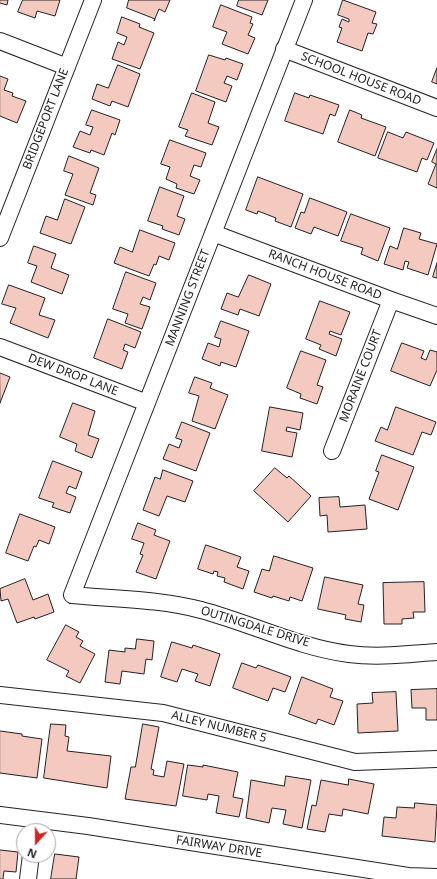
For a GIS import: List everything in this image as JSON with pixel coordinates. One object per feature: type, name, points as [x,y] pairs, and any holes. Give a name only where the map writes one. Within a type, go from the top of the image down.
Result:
[{"type":"street","name":"BRIDGEPORT LANE","points":[[0,238],[93,0]]},
{"type":"street","name":"MANNING STREET","points":[[72,595],[304,0]]},
{"type":"street","points":[[0,41],[67,67]]},
{"type":"street","name":"SCHOOL HOUSE ROAD","points":[[284,49],[437,108]]},
{"type":"street","name":"RANCH HOUSE ROAD","points":[[213,233],[437,316]]},
{"type":"street","name":"MORAINE COURT","points":[[332,451],[391,300]]},
{"type":"street","name":"DEW DROP LANE","points":[[0,347],[147,403]]},
{"type":"street","name":"OUTINGDALE DRIVE","points":[[72,595],[177,604],[202,610],[327,650],[350,654],[376,656],[437,652]]},
{"type":"street","name":"ALLEY NUMBER 5","points":[[0,695],[163,713],[355,762],[437,759]]},
{"type":"street","name":"FAIRWAY DRIVE","points":[[0,815],[27,823]]},
{"type":"street","name":"FAIRWAY DRIVE","points":[[56,828],[408,876],[437,877]]},
{"type":"street","points":[[28,879],[30,863]]},
{"type":"building","points":[[0,0],[8,0],[7,5],[0,3]]},
{"type":"building","points":[[23,0],[60,0],[55,16],[37,11],[35,18],[18,12]]},
{"type":"building","points":[[129,0],[170,0],[165,12],[159,9],[155,19],[127,8]]},
{"type":"building","points":[[239,0],[268,0],[262,15],[237,6]]},
{"type":"building","points":[[343,0],[376,12],[372,23],[377,24],[373,34],[368,33],[362,51],[337,42],[342,28],[339,27],[342,19],[349,22],[349,19],[338,15]]},
{"type":"building","points":[[221,5],[252,17],[250,23],[253,24],[248,35],[255,38],[248,54],[222,44],[227,32],[213,27]]},
{"type":"building","points":[[122,17],[140,24],[139,27],[154,33],[140,69],[112,59],[118,42],[124,45],[127,37],[117,33]]},
{"type":"building","points":[[209,55],[225,60],[226,58],[243,64],[237,80],[227,76],[224,83],[232,86],[226,102],[196,91]]},
{"type":"building","points":[[118,65],[140,74],[128,107],[112,101],[110,106],[92,99],[97,84],[108,88]]},
{"type":"building","points":[[437,68],[437,84],[432,82]]},
{"type":"building","points":[[0,76],[8,79],[4,90],[13,93],[12,96],[26,101],[17,123],[0,116]]},
{"type":"building","points":[[192,93],[215,102],[208,123],[219,127],[212,145],[185,136],[188,130],[179,127]]},
{"type":"building","points":[[295,93],[309,98],[310,95],[339,105],[335,116],[330,114],[323,134],[285,121]]},
{"type":"building","points":[[92,110],[120,120],[115,135],[112,133],[104,155],[91,150],[90,153],[73,147],[80,131],[90,135],[93,127],[86,125]]},
{"type":"building","points":[[350,110],[362,115],[361,118],[386,127],[375,156],[338,142]]},
{"type":"building","points":[[388,132],[403,138],[406,132],[434,143],[427,160],[422,158],[417,172],[378,158]]},
{"type":"building","points":[[170,140],[206,153],[201,167],[194,165],[190,176],[200,180],[194,194],[176,188],[177,184],[166,179],[170,167],[161,164]]},
{"type":"building","points":[[437,149],[437,188],[428,184],[436,164],[432,162]]},
{"type":"building","points":[[69,156],[99,168],[90,193],[96,195],[93,205],[65,195],[73,174],[64,171]]},
{"type":"building","points":[[258,177],[303,194],[291,227],[275,221],[276,218],[258,211],[257,214],[246,210]]},
{"type":"building","points":[[160,187],[184,196],[177,216],[185,219],[179,235],[162,229],[163,226],[148,221]]},
{"type":"building","points":[[310,198],[347,212],[338,236],[314,227],[311,234],[295,228],[301,212],[304,213]]},
{"type":"building","points":[[65,199],[85,207],[71,244],[40,233],[46,216],[57,220]]},
{"type":"building","points":[[351,214],[390,228],[378,261],[361,254],[363,248],[341,241]]},
{"type":"building","points":[[404,228],[421,233],[419,239],[437,244],[428,275],[407,268],[409,262],[405,261],[403,270],[384,264],[390,246],[397,249]]},
{"type":"building","points":[[140,230],[175,243],[169,260],[159,256],[156,265],[154,264],[149,276],[114,263],[120,247],[132,252]]},
{"type":"building","points":[[34,246],[56,254],[51,268],[69,275],[62,294],[31,282],[37,266],[28,263]]},
{"type":"building","points":[[437,263],[437,278],[433,277]]},
{"type":"building","points":[[126,272],[156,283],[150,300],[143,297],[140,304],[150,307],[142,329],[125,323],[128,314],[113,309]]},
{"type":"building","points":[[249,275],[271,284],[259,316],[240,309],[238,315],[221,309],[227,293],[238,297]]},
{"type":"building","points":[[9,285],[45,298],[39,315],[55,320],[48,338],[10,323],[16,308],[2,304]]},
{"type":"building","points":[[320,301],[350,312],[341,335],[330,331],[329,334],[342,339],[336,356],[319,349],[321,345],[306,339]]},
{"type":"building","points":[[108,319],[141,332],[135,348],[125,344],[123,350],[128,352],[122,369],[94,358]]},
{"type":"building","points":[[221,321],[249,331],[236,367],[221,362],[220,366],[202,359],[208,343],[219,347],[221,339],[215,337]]},
{"type":"building","points":[[402,343],[424,351],[421,358],[426,360],[430,350],[437,352],[437,370],[430,386],[391,371]]},
{"type":"building","points":[[301,351],[326,360],[317,385],[323,387],[317,404],[300,398],[301,394],[287,388]]},
{"type":"building","points":[[0,373],[10,377],[0,403]]},
{"type":"building","points":[[195,377],[212,383],[210,388],[228,395],[215,429],[192,421],[199,396],[189,393]]},
{"type":"building","points":[[73,403],[95,411],[88,435],[99,439],[92,458],[75,451],[77,444],[60,437]]},
{"type":"building","points":[[270,407],[303,413],[300,430],[287,427],[286,431],[297,433],[292,457],[262,451]]},
{"type":"building","points":[[396,407],[436,422],[431,435],[422,432],[413,455],[375,441],[381,427],[387,430]]},
{"type":"building","points":[[182,422],[210,433],[196,471],[163,459],[169,444],[179,448],[182,440],[176,438]]},
{"type":"building","points":[[382,455],[414,467],[398,510],[369,499],[379,472],[376,471]]},
{"type":"building","points":[[53,461],[82,472],[76,489],[69,486],[66,493],[76,497],[70,513],[52,507],[54,503],[39,498]]},
{"type":"building","points":[[275,468],[287,478],[289,476],[311,496],[288,522],[254,491]]},
{"type":"building","points":[[163,470],[193,481],[185,502],[167,496],[159,516],[143,510],[155,477],[160,479]]},
{"type":"building","points":[[339,497],[340,507],[365,505],[367,529],[328,532],[327,515],[320,516],[319,498]]},
{"type":"building","points":[[20,514],[55,527],[49,544],[39,540],[36,547],[34,546],[28,561],[6,553]]},
{"type":"building","points":[[138,523],[156,530],[154,535],[170,541],[156,579],[136,572],[143,555],[140,554],[144,543],[132,539]]},
{"type":"building","points":[[206,545],[241,557],[237,567],[249,571],[243,589],[224,582],[225,578],[217,576],[218,572],[214,571],[213,574],[198,569]]},
{"type":"building","points":[[274,556],[313,568],[302,601],[290,597],[289,601],[273,596],[272,598],[254,592],[262,569],[269,571]]},
{"type":"building","points":[[325,577],[363,585],[358,604],[364,605],[361,622],[345,619],[346,615],[318,609]]},
{"type":"building","points":[[25,579],[33,600],[48,594],[54,612],[35,619],[34,617],[17,623],[8,599],[1,601],[0,589]]},
{"type":"building","points":[[424,582],[425,612],[413,612],[414,618],[402,619],[402,624],[384,624],[383,583]]},
{"type":"building","points":[[66,625],[79,632],[76,637],[83,641],[80,646],[95,654],[80,683],[66,676],[69,671],[47,660]]},
{"type":"building","points":[[137,639],[154,641],[152,660],[146,659],[144,674],[122,671],[120,684],[105,682],[109,650],[125,652],[125,648],[135,649]]},
{"type":"building","points":[[172,642],[192,648],[193,645],[220,654],[210,686],[195,681],[198,674],[182,669],[177,682],[161,677]]},
{"type":"building","points":[[242,663],[256,668],[258,665],[291,677],[285,692],[273,688],[268,701],[233,688]]},
{"type":"building","points":[[302,677],[333,689],[330,697],[343,701],[334,725],[318,719],[316,724],[289,714]]},
{"type":"building","points":[[437,689],[437,720],[426,720],[426,708],[412,708],[411,690]]},
{"type":"building","points":[[396,692],[398,731],[358,733],[357,704],[373,703],[372,693]]},
{"type":"building","points":[[51,724],[66,725],[65,736],[69,737],[67,751],[111,756],[107,788],[44,778]]},
{"type":"building","points":[[143,724],[159,727],[151,769],[154,770],[153,775],[164,777],[167,761],[184,764],[176,806],[125,799],[131,767],[135,767]]},
{"type":"building","points":[[0,731],[42,739],[37,778],[0,773]]},
{"type":"building","points":[[188,765],[203,767],[203,765],[238,772],[233,797],[243,799],[239,817],[216,813],[219,796],[208,794],[207,800],[183,796]]},
{"type":"building","points":[[286,776],[311,780],[302,828],[283,824],[286,810],[272,808],[269,823],[246,818],[251,780],[284,786]]},
{"type":"building","points":[[349,779],[374,784],[368,814],[343,809],[342,816],[329,814],[325,832],[307,829],[312,805],[316,806],[321,780],[348,785]]},
{"type":"building","points":[[415,803],[437,805],[435,842],[382,836],[384,817],[396,818],[397,807],[414,808]]},
{"type":"building","points":[[0,850],[16,852],[16,872],[4,871],[3,879],[0,879]]},
{"type":"building","points":[[56,854],[79,857],[76,879],[51,879],[54,863],[56,863]]}]
